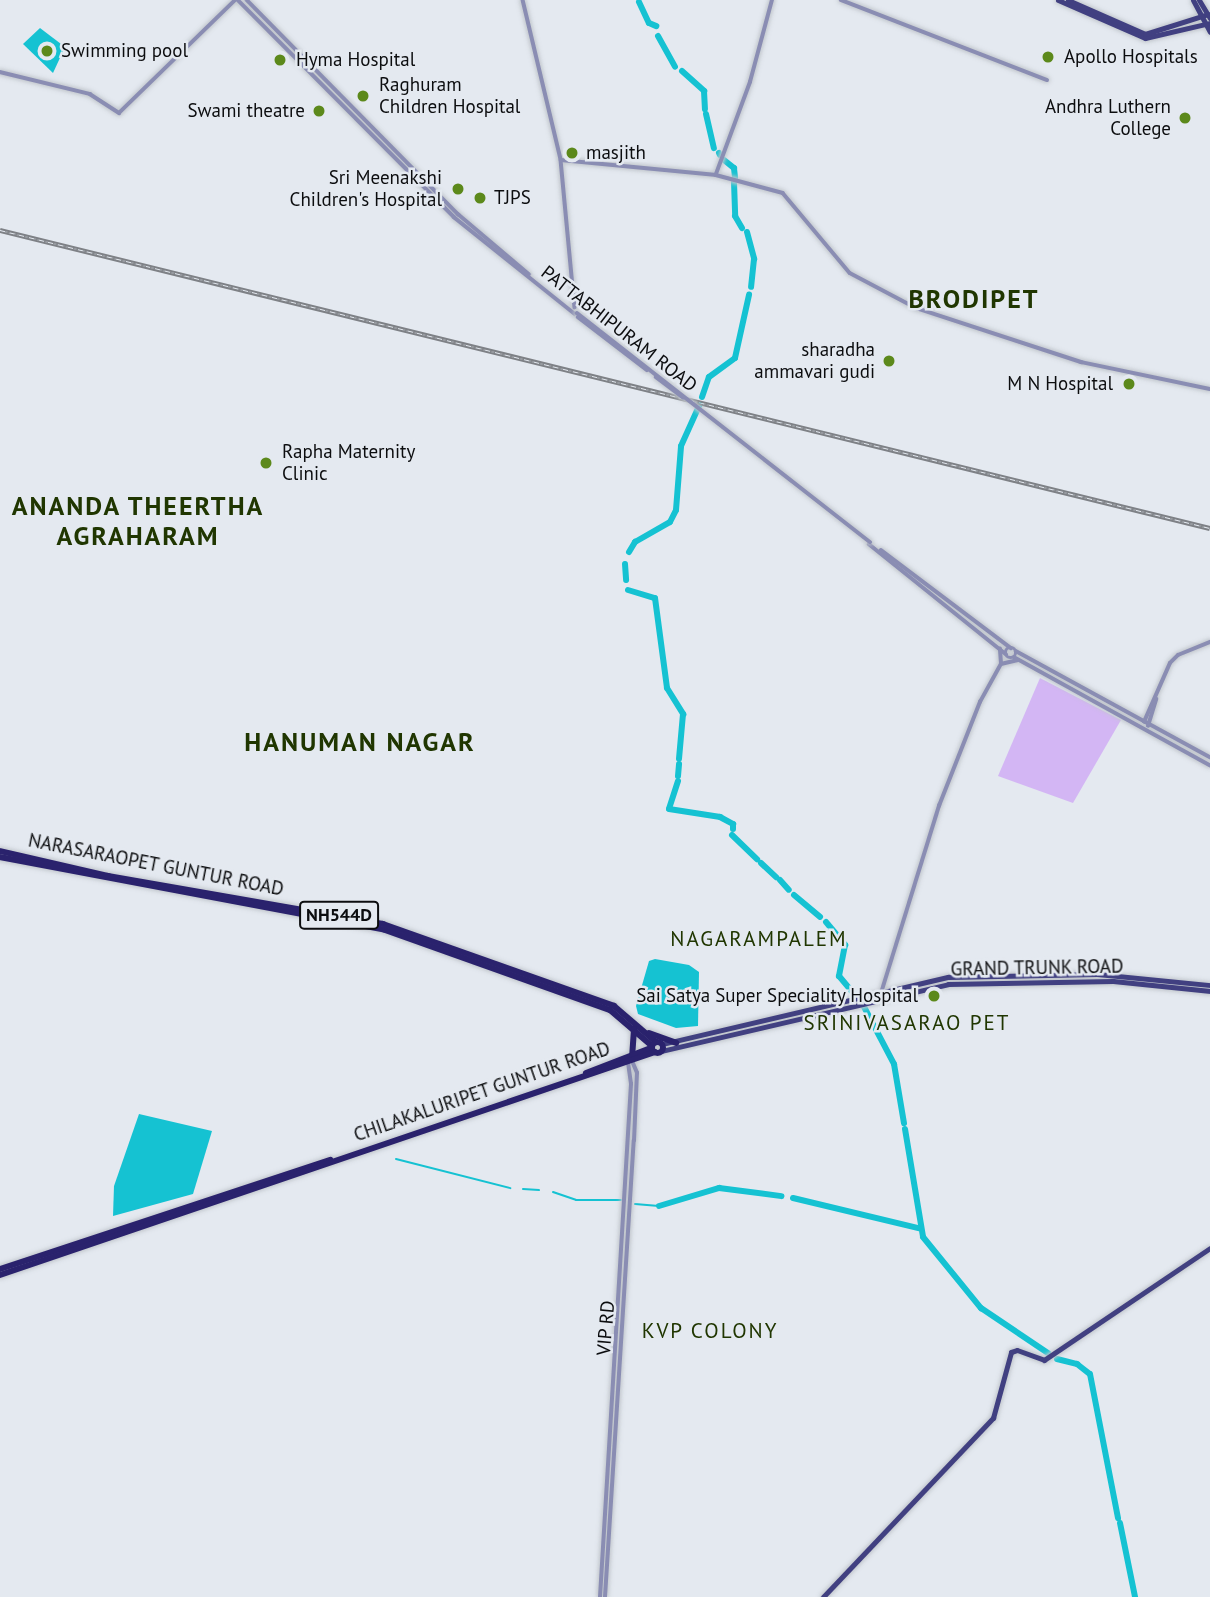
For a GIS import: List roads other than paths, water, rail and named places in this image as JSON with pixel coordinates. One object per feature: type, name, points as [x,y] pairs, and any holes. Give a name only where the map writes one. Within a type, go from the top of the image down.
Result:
[{"type":"highway","name":"NARASARAOPET GUNTUR ROAD","points":[[0,851],[108,876],[383,924],[609,1004],[644,1031],[656,1047]]},
{"type":"highway","name":"NARASARAOPET GUNTUR ROAD","points":[[0,857],[385,930],[610,1010],[656,1047]]},
{"type":"highway","points":[[630,1060],[633,1028]]},
{"type":"highway","name":"NH544D","points":[[644,1031],[676,1043]]},
{"type":"highway","name":"CHILAKALURIPET GUNTUR ROAD","points":[[0,1272],[630,1060],[656,1047]]},
{"type":"main road","points":[[1058,0],[1145,38],[1207,19]]},
{"type":"main road","points":[[1068,0],[1145,34],[1207,19]]},
{"type":"main road","points":[[1193,0],[1207,19]]},
{"type":"main road","points":[[1199,0],[1210,32]]},
{"type":"main road","name":"GRAND TRUNK ROAD","points":[[869,996],[882,990],[931,979],[984,975],[1097,974],[1210,985]]},
{"type":"main road","name":"GRAND TRUNK ROAD","points":[[656,1047],[869,996],[978,982],[1113,981],[1210,991]]},
{"type":"main road","name":"GRAND TRUNK ROAD","points":[[656,1047],[780,1018]]},
{"type":"main road","points":[[823,1597],[993,1418],[1011,1352],[1017,1350],[1044,1360],[1210,1248]]},
{"type":"street","points":[[0,72],[90,94],[119,113],[236,0]]},
{"type":"street","name":"PATTABHIPURAM ROAD","points":[[236,0],[454,217],[870,543],[1006,654],[1210,765]]},
{"type":"street","name":"PATTABHIPURAM ROAD","points":[[247,0],[458,214],[502,255]]},
{"type":"street","points":[[523,0],[561,160],[576,312]]},
{"type":"street","points":[[716,175],[750,82],[772,0]]},
{"type":"street","points":[[841,0],[1047,80]]},
{"type":"street","points":[[561,160],[716,175],[783,193],[850,273],[916,308],[1081,362],[1210,389]]},
{"type":"street","name":"PATTABHIPURAM ROAD","points":[[870,543],[1016,652],[1210,757]]},
{"type":"street","points":[[1147,730],[1156,698],[1178,655],[1210,642]]},
{"type":"street","points":[[1006,654],[1011,648]]},
{"type":"street","points":[[882,990],[939,806],[980,702],[1001,664],[1000,649]]},
{"type":"street","points":[[1001,664],[1016,659],[1016,652]]},
{"type":"street","points":[[1142,727],[1147,723]]},
{"type":"street","name":"VIP RD","points":[[602,1597],[637,1073],[630,1060]]},
{"type":"water","name":"Swimming pool","points":[[40,28],[65,47],[53,73],[23,44]]},
{"type":"water","points":[[655,959],[689,965],[699,972],[698,1026],[676,1028],[638,1014],[636,1006],[649,961]]},
{"type":"water","points":[[139,1114],[212,1131],[193,1194],[113,1216],[114,1186]]},
{"type":"waterway","points":[[639,2],[649,23],[656,26]]},
{"type":"waterway","points":[[658,36],[675,67]]},
{"type":"waterway","points":[[682,71],[704,91],[705,109]]},
{"type":"waterway","points":[[706,114],[714,148]]},
{"type":"waterway","points":[[724,160],[734,168],[735,178]]},
{"type":"waterway","points":[[734,182],[735,216],[742,228]]},
{"type":"waterway","points":[[747,232],[754,259],[751,287]]},
{"type":"waterway","points":[[702,397],[709,377],[735,358],[749,295]]},
{"type":"waterway","points":[[629,552],[635,542],[670,522],[676,510],[681,446],[700,404]]},
{"type":"waterway","points":[[625,564],[626,580]]},
{"type":"waterway","points":[[628,590],[655,598],[667,688],[683,714],[679,759]]},
{"type":"waterway","points":[[678,776],[679,764]]},
{"type":"waterway","points":[[678,781],[669,809],[720,817],[733,824],[733,829]]},
{"type":"waterway","points":[[732,835],[757,859]]},
{"type":"waterway","points":[[761,863],[776,877]]},
{"type":"waterway","points":[[780,880],[789,890]]},
{"type":"waterway","points":[[794,895],[820,917]]},
{"type":"waterway","points":[[826,922],[845,945],[839,976],[862,1003],[894,1064],[904,1123]]},
{"type":"waterway","points":[[905,1129],[923,1237],[981,1308],[1048,1353]]},
{"type":"waterway","points":[[396,1159],[510,1188]]},
{"type":"waterway","points":[[659,1206],[719,1188],[781,1196]]},
{"type":"waterway","points":[[523,1189],[539,1190]]},
{"type":"waterway","points":[[553,1192],[576,1200],[621,1200]]},
{"type":"waterway","points":[[793,1198],[918,1228]]},
{"type":"waterway","points":[[635,1204],[659,1206]]},
{"type":"waterway","points":[[1057,1359],[1077,1364],[1090,1374],[1118,1518]]},
{"type":"waterway","points":[[1120,1523],[1135,1597]]},
{"type":"railway","points":[[0,230],[1210,528]]},
{"type":"place","name":"Swimming pool","points":[[47,51]]},
{"type":"place","name":"Apollo Hospitals","points":[[1048,57]]},
{"type":"place","name":"Hyma Hospital","points":[[280,60]]},
{"type":"place","name":"Raghuram Children Hospital","points":[[363,96]]},
{"type":"place","name":"Swami theatre","points":[[319,111]]},
{"type":"place","name":"Andhra Luthern College","points":[[1185,118]]},
{"type":"place","name":"masjith","points":[[572,153]]},
{"type":"place","name":"Sri Meenakshi Children's Hospital","points":[[458,189]]},
{"type":"place","name":"TJPS","points":[[480,198]]},
{"type":"place","name":"sharadha ammavari gudi","points":[[889,361]]},
{"type":"place","name":"M N Hospital","points":[[1129,384]]},
{"type":"place","name":"Rapha Maternity Clinic","points":[[266,463]]},
{"type":"place","name":"Sai Satya Super Speciality Hospital","points":[[934,996]]},
{"type":"district","name":"BRODIPET","points":[[974,299]]},
{"type":"district","name":"ANANDA THEERTHA AGRAHARAM","points":[[138,521]]},
{"type":"district","name":"HANUMAN NAGAR","points":[[360,742]]},
{"type":"district","name":"NAGARAMPALEM","points":[[759,939]]},
{"type":"district","name":"SRINIVASARAO PET","points":[[907,1023]]},
{"type":"district","name":"KVP COLONY","points":[[710,1331]]}]
